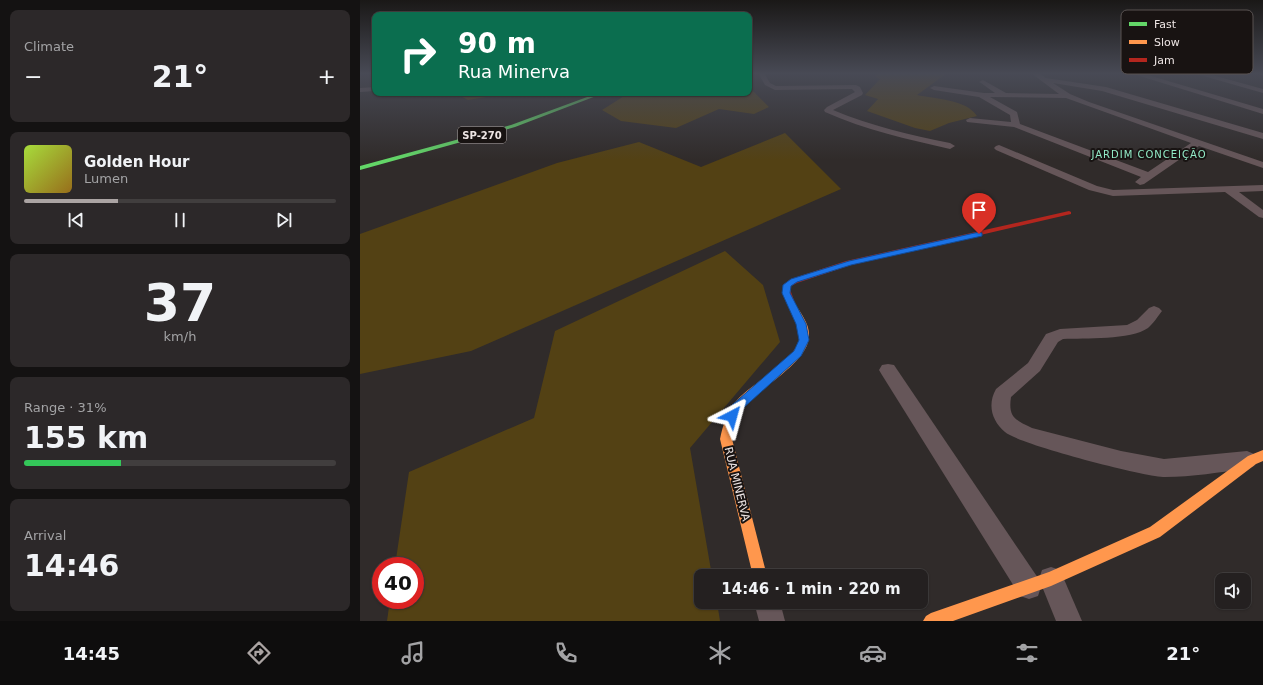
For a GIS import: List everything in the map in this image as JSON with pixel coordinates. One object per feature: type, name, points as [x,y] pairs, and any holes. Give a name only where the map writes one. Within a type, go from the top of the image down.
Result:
[{"type":"main road","name":"SP-270","points":[[360,163],[483,130],[567,102]]},
{"type":"main road","name":"SP-270","points":[[360,168],[487,133],[577,102]]},
{"type":"main road","name":"RUA MINERVA","points":[[758,569],[726,439],[728,423],[736,408],[798,353],[804,340],[801,324],[786,293],[787,285],[794,281],[849,263],[1069,213]]},
{"type":"main road","points":[[931,621],[1040,583],[1155,532],[1257,457]]},
{"type":"street","points":[[843,102],[828,110],[837,116],[906,138],[950,146]]},
{"type":"street","points":[[993,102],[1014,114],[1016,125]]},
{"type":"street","points":[[1082,102],[1113,114],[1263,165]]},
{"type":"street","points":[[1148,102],[1263,136]]},
{"type":"street","points":[[1230,102],[1263,112]]},
{"type":"street","points":[[1248,116],[1263,116]]},
{"type":"street","points":[[1203,118],[1233,117]]},
{"type":"street","points":[[970,120],[1016,125],[1144,178],[1166,192]]},
{"type":"street","points":[[1122,193],[1198,143]]},
{"type":"street","points":[[999,148],[1093,188],[1122,193],[1263,188]]},
{"type":"street","points":[[1229,190],[1263,215]]},
{"type":"street","points":[[1154,311],[1142,324],[1129,330],[1060,334],[1052,338],[1034,367],[1002,394],[1000,408],[1003,418],[1013,428],[1029,435],[1121,460],[1164,468],[1257,457]]},
{"type":"street","points":[[888,370],[1040,583],[1069,621]]},
{"type":"street","points":[[769,609],[772,621]]},
{"type":"shaded area","points":[[615,102],[764,102],[769,107],[754,114],[719,109],[676,128],[621,121],[602,110]]},
{"type":"shaded area","points":[[875,102],[954,102],[966,106],[977,116],[949,123],[930,131],[915,128],[867,111]]},
{"type":"shaded area","points":[[785,133],[841,189],[471,351],[360,374],[360,234],[557,163],[639,142],[701,167]]},
{"type":"shaded area","points":[[725,251],[763,285],[780,342],[690,448],[711,569],[694,569],[694,609],[718,609],[720,621],[387,621],[389,609],[424,609],[424,557],[396,557],[409,472],[534,418],[555,331]]},
{"type":"traffic: fast","points":[[360,168],[513,126],[578,102]]},
{"type":"traffic: slow","points":[[758,569],[726,439],[729,425],[740,404],[748,395],[788,363],[802,347],[805,336],[804,331],[792,306]]},
{"type":"traffic: slow","points":[[931,621],[1051,579],[1155,532],[1252,460],[1263,455]]},
{"type":"traffic: jam","points":[[792,306],[787,292],[787,285],[794,281],[849,263],[1069,213]]},
{"type":"district","name":"JARDIM CONCEIÇÃO","points":[[1149,154]]},
{"type":"route","points":[[732,416],[736,408],[798,353],[804,340],[801,324],[786,293],[787,285],[794,281],[849,263],[979,234]]}]
